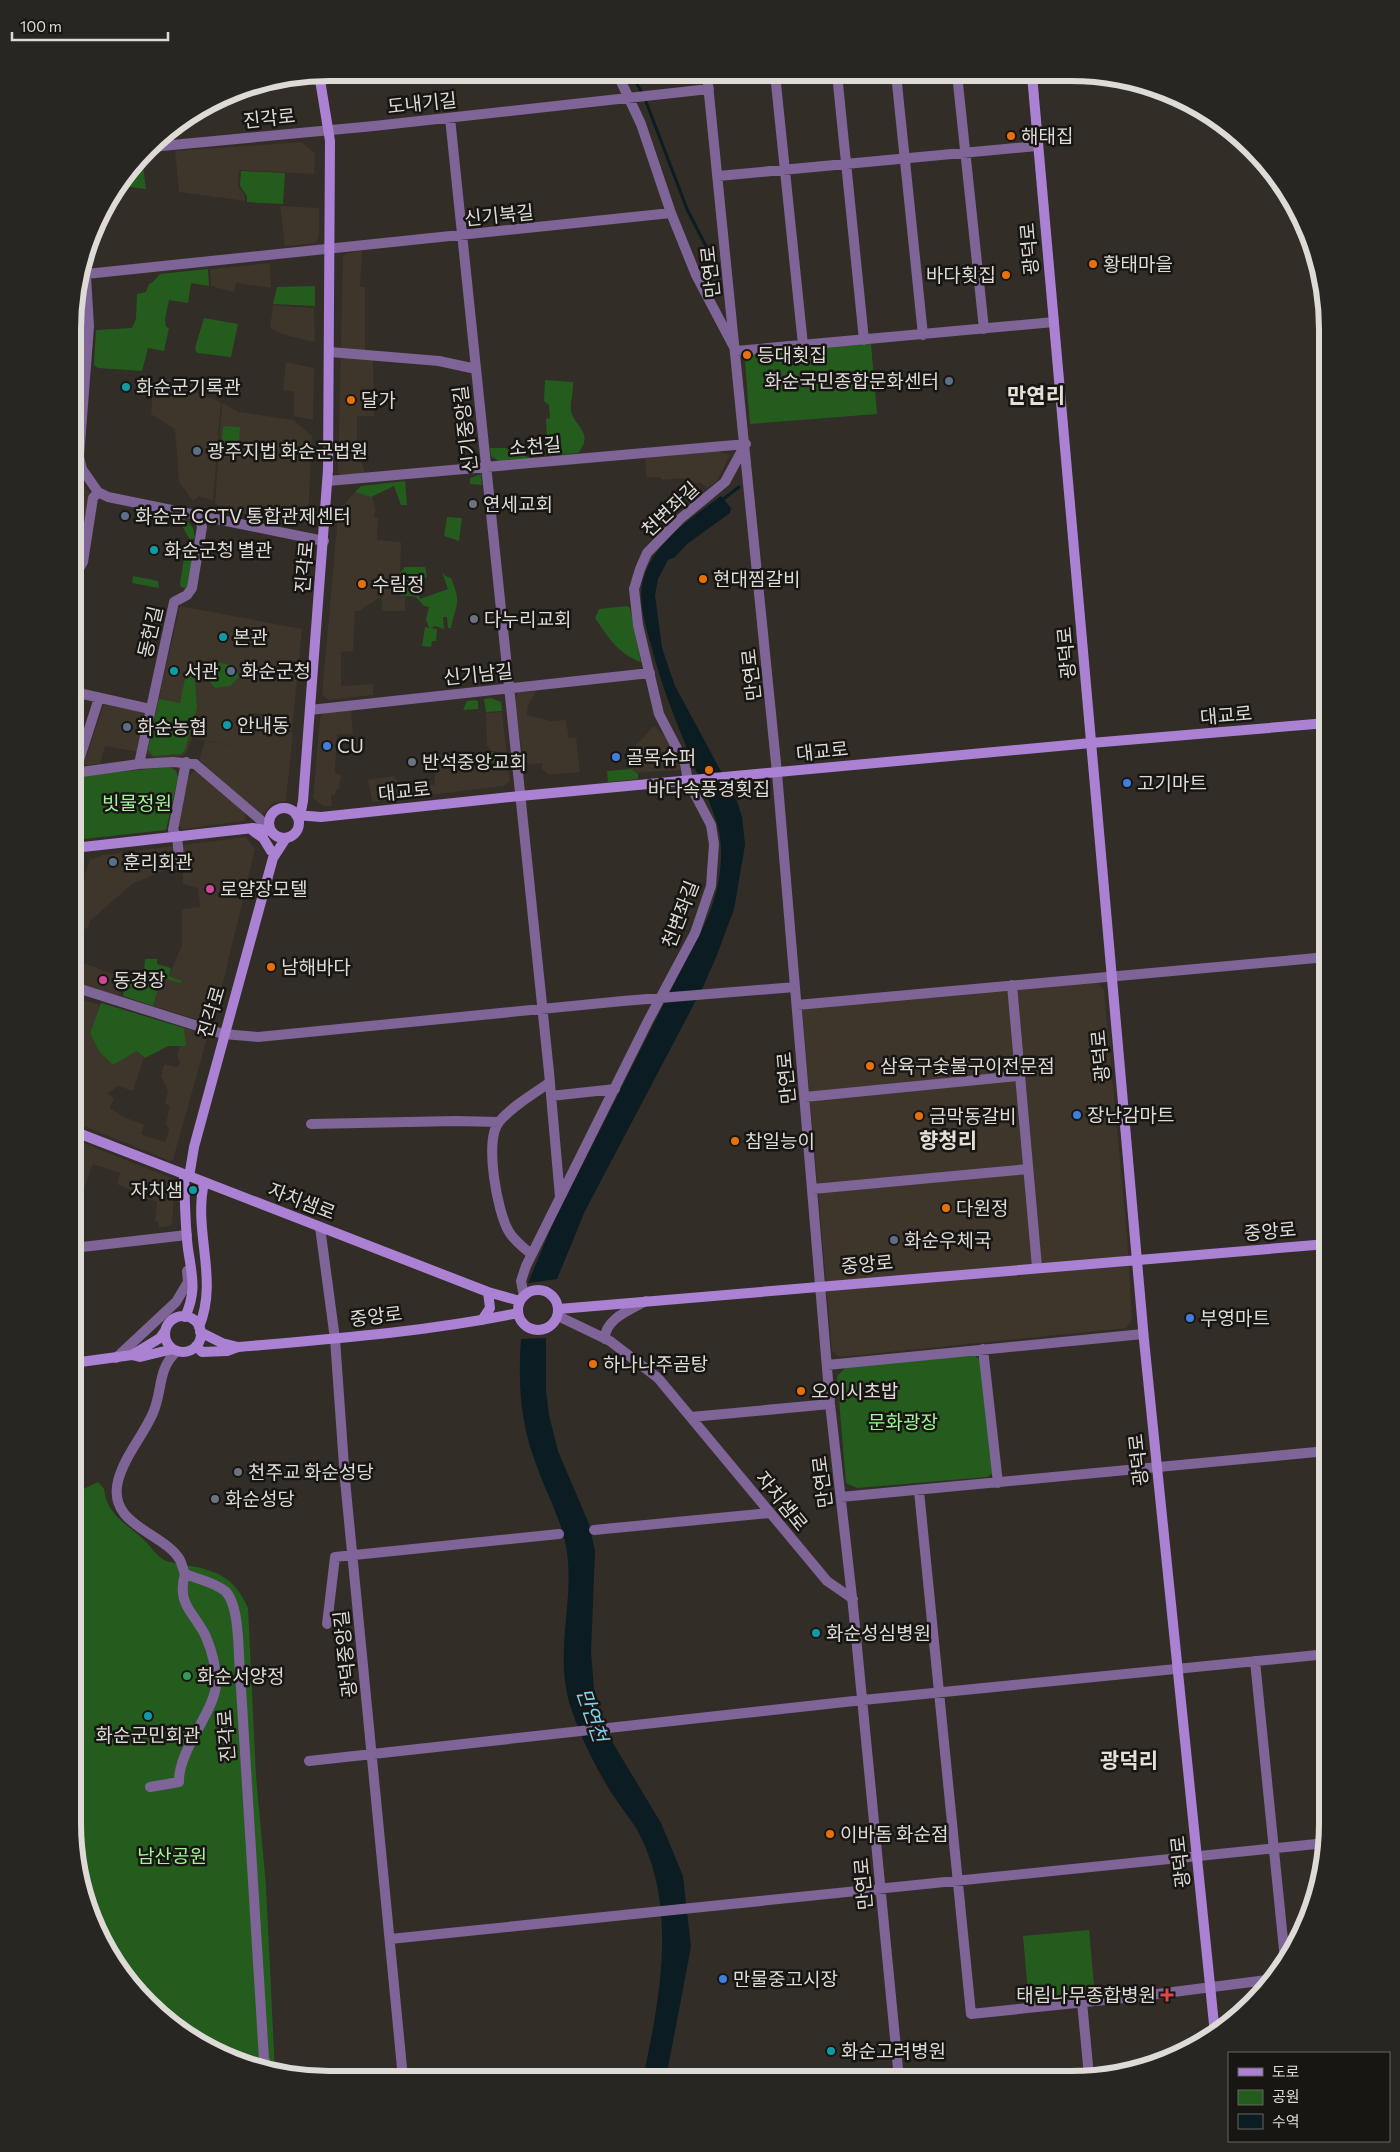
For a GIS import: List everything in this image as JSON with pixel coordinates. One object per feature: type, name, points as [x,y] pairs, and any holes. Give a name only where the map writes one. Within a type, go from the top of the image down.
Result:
[{"type":"street","points":[[622,81],[632,97],[671,213],[696,275],[736,351],[1054,322]]},
{"type":"street","name":"만연로","points":[[707,81],[746,444],[778,773],[830,1404],[863,1700],[898,2071]]},
{"type":"street","points":[[776,81],[803,345]]},
{"type":"street","points":[[838,81],[864,340]]},
{"type":"street","points":[[897,81],[923,334]]},
{"type":"street","points":[[958,81],[984,329]]},
{"type":"street","name":"광덕로","points":[[1032,81],[1136,1260],[1214,2025]]},
{"type":"street","name":"진각로","points":[[299,820],[310,710],[328,481],[330,130],[320,82]]},
{"type":"street","name":"도내기길","points":[[330,130],[708,89]]},
{"type":"street","name":"신기중앙길","points":[[450,118],[488,468],[552,1096],[560,1197]]},
{"type":"street","name":"진각로","points":[[163,146],[330,130]]},
{"type":"street","points":[[718,176],[1037,146]]},
{"type":"street","name":"신기북길","points":[[330,250],[671,213]]},
{"type":"street","points":[[88,274],[330,250]]},
{"type":"street","points":[[81,432],[89,326],[86,279]]},
{"type":"street","points":[[330,352],[439,361],[476,369]]},
{"type":"street","name":"소천길","points":[[328,481],[746,444]]},
{"type":"street","name":"천변좌길","points":[[522,1298],[521,1281],[531,1254],[696,933],[712,875],[714,844],[711,825],[685,764],[662,722],[635,607],[634,589],[647,554],[664,533],[725,482],[746,444]]},
{"type":"street","points":[[81,465],[98,492],[108,497],[324,541]]},
{"type":"street","points":[[81,565],[93,498],[98,492]]},
{"type":"street","name":"동헌길","points":[[139,764],[174,602],[187,595],[192,588],[202,527],[199,516]]},
{"type":"street","name":"신기남길","points":[[310,710],[650,673]]},
{"type":"street","points":[[81,694],[150,709]]},
{"type":"street","points":[[81,753],[99,698]]},
{"type":"street","name":"대교로","points":[[299,820],[317,821],[321,817],[520,796],[1319,724]]},
{"type":"street","points":[[81,773],[139,764],[186,762],[195,764],[266,820],[271,832],[272,855]]},
{"type":"street","points":[[180,866],[177,837],[173,830],[186,762]]},
{"type":"street","points":[[252,828],[266,820],[277,810],[288,809],[302,796],[321,817]]},
{"type":"street","points":[[272,855],[286,838],[292,835],[299,820],[288,809]]},
{"type":"street","points":[[252,828],[262,838],[272,855]]},
{"type":"street","points":[[81,847],[252,828],[271,832],[278,837],[286,838]]},
{"type":"street","name":"진각로","points":[[185,1317],[191,1305],[194,1275],[188,1250],[186,1176],[272,855]]},
{"type":"street","points":[[797,1004],[1319,958]]},
{"type":"street","points":[[1012,985],[1037,1267]]},
{"type":"street","points":[[81,989],[223,1034],[258,1037],[304,1034],[542,1009],[663,998],[698,997],[795,987]]},
{"type":"street","points":[[805,1097],[1019,1076]]},
{"type":"street","points":[[531,1254],[508,1231],[499,1207],[493,1143],[494,1132],[499,1122],[550,1082]]},
{"type":"street","points":[[552,1096],[615,1088]]},
{"type":"street","points":[[311,1124],[499,1122]]},
{"type":"street","name":"자치샘로","points":[[81,1134],[488,1292],[522,1298]]},
{"type":"street","points":[[813,1189],[1028,1169]]},
{"type":"street","points":[[132,1355],[140,1357],[175,1350],[187,1351],[196,1346],[208,1304],[201,1201],[204,1183]]},
{"type":"street","name":"광덕중앙길","points":[[320,1227],[335,1339],[352,1555],[373,1754],[402,2071]]},
{"type":"street","points":[[81,1247],[187,1235]]},
{"type":"street","name":"중앙로","points":[[558,1312],[649,1300],[1319,1245]]},
{"type":"street","points":[[116,1358],[181,1296],[188,1282],[188,1250]]},
{"type":"street","points":[[535,1290],[542,1290],[553,1297],[558,1312],[552,1326],[537,1331],[523,1325],[518,1313],[522,1298],[535,1290]]},
{"type":"street","points":[[482,1320],[490,1308],[488,1292]]},
{"type":"street","points":[[605,1339],[606,1330],[620,1316],[649,1300]]},
{"type":"street","name":"자치샘로","points":[[558,1312],[605,1339],[639,1362],[658,1378],[827,1581],[852,1599]]},
{"type":"street","name":"중앙로","points":[[196,1346],[202,1352],[227,1351],[238,1347],[335,1339],[482,1320],[518,1313]]},
{"type":"street","points":[[81,1362],[132,1355],[160,1338],[174,1319],[185,1317],[193,1320],[200,1330]]},
{"type":"street","name":"중앙로","points":[[200,1330],[222,1343],[238,1347]]},
{"type":"street","points":[[165,1331],[166,1341],[175,1350]]},
{"type":"street","points":[[827,1365],[1143,1334]]},
{"type":"street","points":[[984,1349],[998,1483]]},
{"type":"street","points":[[150,1787],[179,1782],[179,1775],[194,1733],[216,1692],[216,1673],[210,1647],[205,1635],[185,1604],[182,1593],[185,1574],[180,1559],[128,1518],[119,1503],[117,1486],[121,1471],[153,1413],[167,1360],[175,1350]]},
{"type":"street","points":[[691,1418],[830,1404]]},
{"type":"street","points":[[841,1497],[1319,1452]]},
{"type":"street","points":[[919,1491],[970,2014],[1262,1981]]},
{"type":"street","points":[[594,1530],[770,1513]]},
{"type":"street","points":[[326,1624],[334,1557],[559,1534]]},
{"type":"street","name":"진각로","points":[[185,1574],[224,1591],[229,1596],[235,1616],[264,2050],[266,2062]]},
{"type":"street","points":[[309,1761],[600,1727],[1319,1655]]},
{"type":"street","points":[[1255,1661],[1284,1950]]},
{"type":"street","points":[[390,1938],[1318,1844]]},
{"type":"street","points":[[1082,2002],[1088,2070]]},
{"type":"shaded area","points":[[302,142],[315,154],[314,174],[239,170],[238,186],[245,196],[245,201],[179,192],[175,151]]},
{"type":"shaded area","points":[[280,206],[319,208],[319,237],[316,243],[285,246]]},
{"type":"shaded area","points":[[362,251],[360,287],[365,287],[365,351],[373,352],[374,416],[357,416],[357,446],[365,474],[341,475],[338,473],[343,256],[347,253]]},
{"type":"shaded area","points":[[270,263],[271,288],[236,283],[234,292],[211,286],[210,269]]},
{"type":"shaded area","points":[[273,305],[314,308],[315,342],[284,335],[270,328]]},
{"type":"shaded area","points":[[286,362],[314,368],[313,420],[294,416],[294,392],[283,390]]},
{"type":"shaded area","name":"광주지법 화순군법원","points":[[153,384],[185,388],[221,402],[213,501],[199,496],[193,501],[179,482],[175,429],[151,414]]},
{"type":"shaded area","points":[[222,403],[239,412],[293,420],[312,436],[308,523],[224,511],[215,503]]},
{"type":"shaded area","points":[[717,451],[730,455],[717,481],[707,488],[701,483],[685,482],[684,478],[663,480],[659,477],[647,478],[645,458]]},
{"type":"shaded area","points":[[81,483],[91,494],[81,551]]},
{"type":"shaded area","points":[[355,492],[372,496],[376,509],[374,517],[378,518],[377,540],[401,542],[400,573],[396,595],[405,596],[405,611],[382,611],[382,596],[359,611],[355,611],[353,651],[341,652],[341,686],[373,684],[373,695],[328,700],[322,694],[338,516],[339,510]]},
{"type":"shaded area","name":"화순군청","points":[[180,606],[302,629],[292,730],[264,728],[264,714],[249,713],[247,721],[250,715],[263,716],[264,729],[293,732],[286,801],[273,803],[262,816],[199,760],[205,741],[242,748],[192,738],[187,752],[182,756],[155,759],[146,753]]},
{"type":"shaded area","points":[[536,691],[528,706],[527,715],[551,721],[566,720],[569,738],[576,737],[580,772],[549,775],[542,769],[542,763],[524,765],[514,700],[518,692]]},
{"type":"shaded area","points":[[104,704],[139,711],[146,716],[138,752],[105,746],[100,764],[85,765],[84,763]]},
{"type":"shaded area","points":[[351,710],[353,734],[337,734],[335,773],[341,775],[339,789],[336,789],[335,795],[331,795],[332,806],[323,806],[313,798],[320,718],[323,712]]},
{"type":"shaded area","points":[[502,712],[507,754],[492,751],[487,746],[486,713]]},
{"type":"shaded area","points":[[654,726],[669,740],[681,770],[633,773],[630,768],[636,745]]},
{"type":"shaded area","points":[[438,754],[458,756],[461,768],[508,762],[510,781],[504,786],[372,802],[368,780],[394,776],[402,786],[434,785]]},
{"type":"shaded area","points":[[196,770],[245,813],[245,821],[182,829],[177,824],[189,775]]},
{"type":"shaded area","points":[[246,837],[255,849],[215,1016],[206,1022],[153,1006],[161,977],[181,983],[182,981],[169,976],[182,945],[182,909],[200,907],[198,888],[183,884],[183,866],[174,866],[132,884],[90,921],[87,929],[81,929],[81,884],[84,884],[90,860],[102,855]]},
{"type":"shaded area","points":[[81,962],[122,978],[119,998],[81,985]]},
{"type":"shaded area","points":[[1095,980],[1104,990],[1127,1235],[1132,1320],[1126,1328],[840,1357],[832,1351],[802,1008]]},
{"type":"shaded area","points":[[81,999],[100,1005],[90,1033],[113,1065],[137,1051],[144,1058],[133,1091],[118,1086],[107,1094],[114,1098],[110,1108],[124,1117],[144,1125],[141,1134],[165,1142],[169,1130],[166,1124],[170,1106],[165,1104],[168,1091],[161,1076],[164,1064],[176,1067],[180,1064],[177,1055],[180,1046],[185,1045],[184,1028],[208,1035],[173,1160],[170,1161],[81,1125]]},
{"type":"shaded area","points":[[81,1142],[171,1178],[175,1183],[172,1224],[159,1228],[158,1222],[155,1221],[157,1201],[141,1198],[142,1195],[117,1184],[120,1173],[93,1164],[81,1196]]},
{"type":"green space","points":[[143,166],[146,189],[126,187]]},
{"type":"green space","points":[[241,171],[285,173],[283,204],[247,202],[247,196],[240,186]]},
{"type":"green space","points":[[208,269],[209,286],[191,283],[188,303],[169,300],[165,319],[166,327],[169,328],[164,351],[148,348],[142,371],[98,368],[94,365],[96,330],[132,328],[136,319],[137,294],[146,292],[149,284],[160,274]]},
{"type":"green space","points":[[315,286],[315,306],[273,304],[277,287]]},
{"type":"green space","points":[[204,318],[238,324],[231,357],[197,353],[195,348]]},
{"type":"green space","points":[[871,344],[877,414],[750,424],[745,362],[755,352]]},
{"type":"green space","points":[[545,380],[573,382],[571,411],[584,435],[583,446],[578,453],[549,456],[545,454],[547,442],[546,419],[550,418],[549,405],[544,401]]},
{"type":"green space","points":[[223,426],[240,427],[239,443],[222,442]]},
{"type":"green space","points":[[490,448],[505,448],[533,459],[500,462],[491,456]]},
{"type":"green space","points":[[481,474],[482,485],[470,484],[470,478]]},
{"type":"green space","points":[[405,481],[407,505],[401,505],[394,486],[371,497],[355,492],[361,486]]},
{"type":"green space","points":[[183,516],[193,528],[195,538],[190,540],[181,524]]},
{"type":"green space","points":[[447,517],[462,518],[459,541],[444,536]]},
{"type":"green space","points":[[185,552],[191,553],[193,556],[189,585],[185,588],[181,587],[180,583]]},
{"type":"green space","points":[[405,567],[425,567],[427,577],[414,583],[420,599],[448,589],[442,572],[445,576],[451,578],[454,587],[457,603],[451,628],[448,628],[447,617],[443,617],[444,629],[435,626],[431,628],[437,629],[436,641],[432,641],[431,647],[422,646],[425,627],[429,628],[426,619],[429,607],[424,606],[416,597],[399,595],[400,573]]},
{"type":"green space","points":[[133,576],[158,581],[159,588],[132,583]]},
{"type":"green space","points":[[627,606],[630,608],[641,662],[620,650],[595,618],[599,609]]},
{"type":"green space","points":[[210,661],[235,666],[239,677],[230,686],[215,688],[203,674],[205,663]]},
{"type":"green space","points":[[188,664],[194,665],[197,707],[185,750],[181,754],[153,756],[148,750],[159,699],[180,703]]},
{"type":"green space","points":[[491,698],[501,702],[502,711],[486,712],[484,699]]},
{"type":"green space","points":[[467,701],[478,701],[478,709],[463,710]]},
{"type":"green space","points":[[491,752],[507,755],[508,761],[489,763]]},
{"type":"green space","name":"빗물정원","points":[[170,767],[176,771],[178,777],[166,830],[81,839],[81,780],[86,775]]},
{"type":"green space","points":[[631,769],[638,774],[638,779],[608,782],[607,771]]},
{"type":"green space","points":[[145,959],[157,959],[157,964],[171,968],[169,976],[182,981],[181,983],[161,978],[153,1006],[123,996],[125,982],[136,985],[144,973]]},
{"type":"green space","points":[[101,1003],[184,1028],[186,1046],[168,1046],[145,1058],[137,1051],[113,1065],[99,1051],[90,1033]]},
{"type":"green space","name":"문화광장","points":[[973,1354],[981,1361],[992,1474],[987,1477],[857,1488],[846,1483],[837,1376],[848,1365]]},
{"type":"green space","name":"남산공원","points":[[98,1482],[104,1489],[109,1506],[114,1513],[159,1556],[166,1561],[197,1567],[224,1577],[237,1589],[248,1608],[256,1776],[266,1886],[275,2065],[234,2052],[205,2038],[178,2020],[132,1974],[114,1947],[94,1903],[83,1856],[82,1834],[81,1490]]},
{"type":"green space","points":[[1089,1930],[1095,1996],[1029,2003],[1023,1936]]},
{"type":"water","points":[[721,496],[731,508],[730,513],[687,544],[675,557],[668,560],[658,579],[655,595],[662,648],[675,686],[737,801],[742,817],[745,845],[734,909],[703,987],[585,1211],[557,1279],[528,1283],[554,1221],[701,932],[711,909],[718,885],[721,861],[719,829],[660,678],[644,620],[641,594],[644,577],[649,564],[657,552],[687,521]]},
{"type":"water","name":"만연천","points":[[546,1338],[546,1391],[549,1415],[558,1451],[589,1524],[595,1551],[591,1652],[595,1703],[614,1745],[661,1823],[683,1876],[691,1947],[667,2071],[644,2071],[660,1984],[662,1919],[658,1888],[649,1857],[636,1828],[596,1767],[569,1702],[564,1664],[569,1571],[567,1552],[558,1519],[540,1475],[526,1433],[520,1387],[521,1339]]},
{"type":"waterway","points":[[635,81],[642,93]]},
{"type":"waterway","points":[[645,99],[687,209],[709,252]]},
{"type":"waterway","points":[[722,500],[739,487]]},
{"type":"place","name":"해태집","points":[[1011,136]]},
{"type":"place","name":"황태마을","points":[[1093,264]]},
{"type":"place","name":"바다횟집","points":[[1006,275]]},
{"type":"place","name":"등대횟집","points":[[747,355]]},
{"type":"place","name":"화순국민종합문화센터","points":[[949,381]]},
{"type":"place","name":"화순군기록관","points":[[126,387]]},
{"type":"place","name":"달가","points":[[351,400]]},
{"type":"place","name":"광주지법 화순군법원","points":[[197,451]]},
{"type":"place","name":"연세교회","points":[[473,504]]},
{"type":"place","name":"화순군 CCTV 통합관제센터","points":[[125,516]]},
{"type":"place","name":"화순군청 별관","points":[[154,550]]},
{"type":"place","name":"현대찜갈비","points":[[703,579]]},
{"type":"place","name":"수림정","points":[[362,584]]},
{"type":"place","name":"다누리교회","points":[[474,619]]},
{"type":"place","name":"본관","points":[[223,637]]},
{"type":"place","name":"서관","points":[[174,671]]},
{"type":"place","name":"화순군청","points":[[231,671]]},
{"type":"place","name":"안내동","points":[[227,725]]},
{"type":"place","name":"화순농협","points":[[127,727]]},
{"type":"place","name":"CU","points":[[327,746]]},
{"type":"place","name":"골목슈퍼","points":[[616,757]]},
{"type":"place","name":"반석중앙교회","points":[[412,762]]},
{"type":"place","name":"바다속풍경횟집","points":[[709,770]]},
{"type":"place","name":"고기마트","points":[[1127,783]]},
{"type":"place","name":"훈리회관","points":[[113,862]]},
{"type":"place","name":"로얄장모텔","points":[[210,889]]},
{"type":"place","name":"남해바다","points":[[271,967]]},
{"type":"place","name":"동경장","points":[[103,980]]},
{"type":"place","name":"삼육구숯불구이전문점","points":[[870,1066]]},
{"type":"place","name":"장난감마트","points":[[1077,1115]]},
{"type":"place","name":"금막동갈비","points":[[919,1116]]},
{"type":"place","name":"참일능이","points":[[735,1141]]},
{"type":"place","name":"자치샘","points":[[193,1190]]},
{"type":"place","name":"다원정","points":[[946,1208]]},
{"type":"place","name":"화순우체국","points":[[894,1240]]},
{"type":"place","name":"부영마트","points":[[1190,1318]]},
{"type":"place","name":"하나나주곰탕","points":[[593,1364]]},
{"type":"place","name":"오이시초밥","points":[[801,1391]]},
{"type":"place","name":"천주교 화순성당","points":[[238,1472]]},
{"type":"place","name":"화순성당","points":[[215,1499]]},
{"type":"place","name":"화순성심병원","points":[[816,1633]]},
{"type":"place","name":"화순서양정","points":[[187,1676]]},
{"type":"place","name":"화순군민회관","points":[[148,1716]]},
{"type":"place","name":"이바돔 화순점","points":[[830,1834]]},
{"type":"place","name":"만물중고시장","points":[[723,1979]]},
{"type":"place","name":"태림나무종합병원","points":[[1167,1995]]},
{"type":"place","name":"화순고려병원","points":[[831,2051]]},
{"type":"district","name":"만연리","points":[[1036,396]]},
{"type":"district","name":"향청리","points":[[948,1141]]},
{"type":"district","name":"광덕리","points":[[1129,1761]]}]
